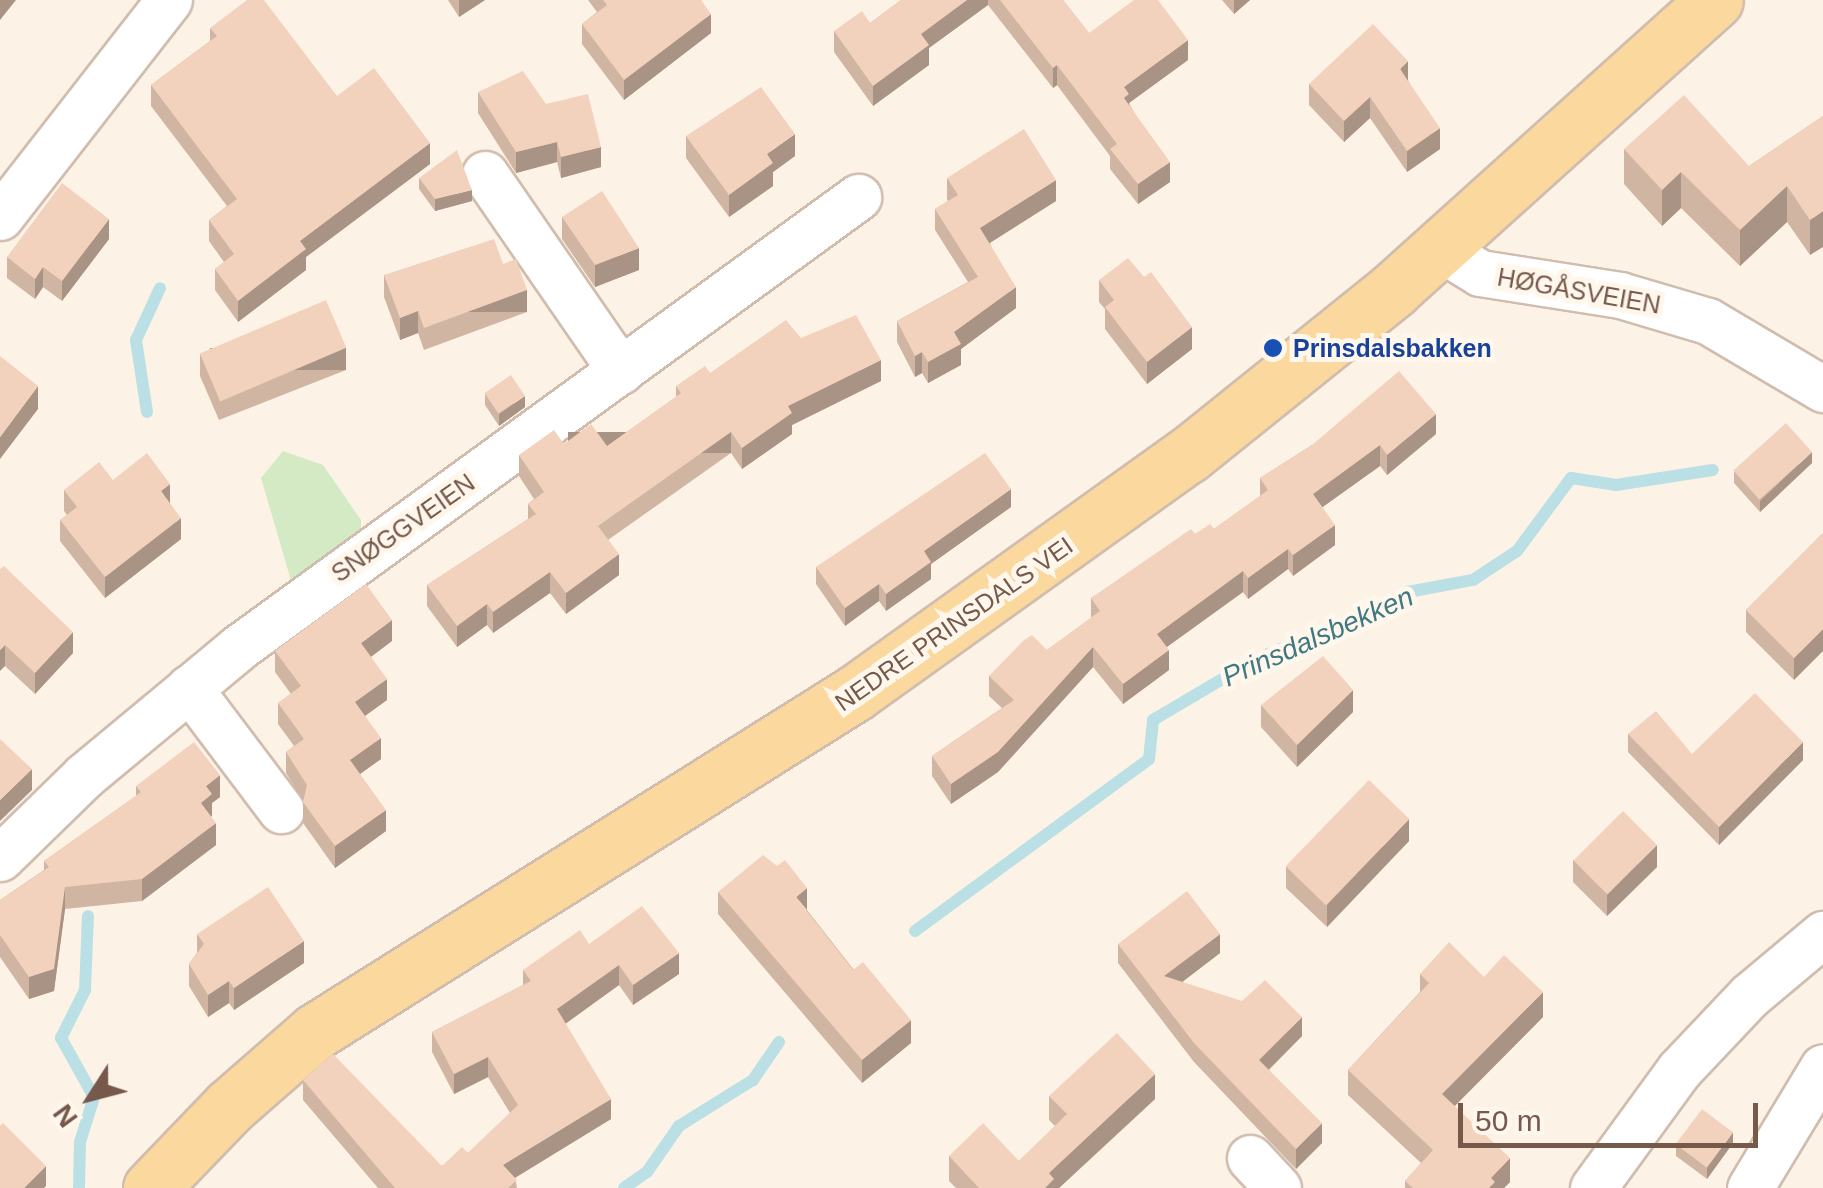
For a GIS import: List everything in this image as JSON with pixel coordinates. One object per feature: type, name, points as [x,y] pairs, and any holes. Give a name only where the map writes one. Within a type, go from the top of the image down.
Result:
[{"type":"main road","name":"NEDRE PRINSDALS VEI","points":[[151,1188],[230,1106],[316,1031],[799,730],[993,598],[1229,424],[1441,248],[1715,0]]},
{"type":"street","points":[[0,218],[168,0]]},
{"type":"street","points":[[485,174],[620,371]]},
{"type":"street","name":"SNØGGVEIEN","points":[[0,858],[189,688],[858,197]]},
{"type":"street","name":"HØGÅSVEIEN","points":[[1441,248],[1480,273],[1620,295],[1708,320],[1823,390]]},
{"type":"street","points":[[189,688],[282,810]]},
{"type":"street","points":[[1594,1188],[1679,1070],[1748,996],[1823,934]]},
{"type":"street","points":[[1750,1188],[1823,1067]]},
{"type":"green space","points":[[283,451],[323,465],[361,520],[361,531],[292,584],[261,478]]},
{"type":"building","points":[[247,0],[264,0],[337,96],[374,68],[430,143],[300,241],[306,249],[238,301],[215,269],[234,254],[209,220],[237,199],[151,85],[217,36],[210,28]]},
{"type":"building","points":[[603,0],[701,0],[711,14],[624,80],[582,24],[607,5]]},
{"type":"building","points":[[901,0],[967,0],[921,34],[929,45],[873,86],[834,31],[862,11],[870,23]]},
{"type":"building","points":[[1000,0],[1063,0],[1089,33],[1134,0],[1158,0],[1188,40],[1124,87],[1129,94],[1124,98],[1170,162],[1138,184],[1110,149],[1117,144],[1057,65],[1053,68]]},
{"type":"building","points":[[1373,24],[1408,61],[1400,69],[1440,128],[1407,151],[1370,97],[1344,121],[1309,84]]},
{"type":"building","points":[[523,71],[546,104],[588,94],[601,147],[561,157],[557,142],[516,152],[478,92]]},
{"type":"building","points":[[761,87],[795,134],[767,154],[773,163],[729,195],[686,136]]},
{"type":"building","points":[[1684,95],[1749,166],[1823,116],[1823,211],[1810,220],[1787,186],[1740,230],[1681,172],[1662,190],[1624,149]]},
{"type":"building","points":[[1024,129],[1056,180],[980,228],[1016,287],[954,332],[961,344],[928,362],[922,352],[915,356],[897,321],[978,277],[935,209],[958,195],[947,178]]},
{"type":"building","points":[[457,150],[472,190],[435,199],[419,178]]},
{"type":"building","points":[[62,183],[109,219],[62,281],[43,267],[35,279],[7,257]]},
{"type":"building","points":[[602,191],[639,248],[595,265],[562,217]]},
{"type":"building","points":[[494,239],[503,264],[516,259],[527,290],[424,328],[418,311],[400,318],[384,275]]},
{"type":"building","points":[[1128,258],[1144,277],[1151,272],[1192,327],[1147,362],[1105,307],[1114,300],[1099,280]]},
{"type":"building","points":[[326,300],[346,348],[220,401],[200,354]]},
{"type":"building","points":[[856,315],[881,360],[788,406],[792,413],[742,448],[731,432],[598,526],[619,554],[566,593],[550,572],[493,612],[487,604],[457,626],[427,585],[536,514],[528,504],[544,492],[519,455],[554,430],[564,444],[591,424],[607,446],[681,393],[676,386],[705,366],[710,373],[786,320],[801,338]]},
{"type":"building","points":[[0,356],[38,386],[0,437]]},
{"type":"building","points":[[1399,371],[1436,414],[1387,455],[1380,445],[1313,494],[1335,525],[1293,555],[1288,549],[1248,578],[1243,571],[1157,634],[1169,650],[1123,684],[1093,647],[998,752],[951,784],[932,756],[1014,700],[989,676],[1024,640],[1032,635],[1047,650],[1100,611],[1091,598],[1191,529],[1195,534],[1210,524],[1214,529],[1268,490],[1260,478],[1312,445]]},
{"type":"building","points":[[511,375],[525,396],[498,414],[484,393]]},
{"type":"building","points":[[1786,423],[1812,452],[1759,499],[1733,471]]},
{"type":"building","points":[[147,453],[170,484],[161,491],[181,518],[105,577],[60,520],[77,507],[64,490],[99,462],[113,480]]},
{"type":"building","points":[[985,453],[1011,489],[924,551],[931,562],[886,594],[879,584],[845,608],[816,567]]},
{"type":"building","points":[[1823,533],[1823,629],[1794,658],[1746,610]]},
{"type":"building","points":[[4,566],[73,632],[35,673],[5,645],[0,650],[0,569]]},
{"type":"building","points":[[366,584],[392,620],[361,643],[387,679],[355,702],[381,738],[350,760],[386,810],[335,846],[303,802],[307,785],[286,752],[304,739],[278,703],[301,686],[275,651]]},
{"type":"building","points":[[1323,656],[1353,690],[1297,745],[1261,705]]},
{"type":"building","points":[[1755,693],[1803,742],[1719,827],[1628,734],[1656,711],[1692,754]]},
{"type":"building","points":[[0,739],[32,769],[0,800]]},
{"type":"building","points":[[194,742],[220,775],[206,786],[212,794],[201,803],[216,823],[142,879],[65,887],[54,969],[29,977],[0,935],[0,900],[49,867],[44,861],[141,792],[136,786]]},
{"type":"building","points":[[1369,780],[1409,819],[1326,905],[1286,866]]},
{"type":"building","points":[[1623,811],[1657,845],[1607,894],[1574,860]]},
{"type":"building","points":[[763,855],[777,866],[785,860],[807,888],[796,897],[853,970],[863,962],[911,1020],[862,1060],[718,892]]},
{"type":"building","points":[[268,887],[304,941],[234,988],[229,981],[208,995],[189,964],[204,944],[197,934]]},
{"type":"building","points":[[1187,891],[1220,934],[1164,976],[1242,1001],[1265,980],[1302,1017],[1259,1060],[1322,1123],[1296,1149],[1194,1043],[1118,944]]},
{"type":"building","points":[[642,906],[679,953],[633,985],[619,965],[557,1009],[611,1099],[503,1165],[517,1180],[508,1188],[395,1188],[303,1080],[333,1054],[442,1166],[462,1147],[468,1153],[518,1105],[488,1057],[454,1074],[432,1032],[531,981],[523,970],[580,930],[589,944]]},
{"type":"building","points":[[1449,942],[1484,977],[1504,955],[1543,992],[1442,1094],[1510,1158],[1491,1178],[1495,1182],[1489,1188],[1413,1188],[1405,1181],[1433,1150],[1348,1070],[1429,983],[1420,974]]},
{"type":"building","points":[[1117,1033],[1155,1074],[1049,1173],[1054,1179],[1045,1188],[979,1188],[949,1156],[983,1123],[1019,1161],[1067,1114],[1049,1096]]},
{"type":"building","points":[[1702,1109],[1733,1132],[1707,1168],[1676,1144]]},
{"type":"building","points":[[3,1123],[46,1166],[24,1188],[0,1188]]},
{"type":"waterway","points":[[147,412],[136,340],[160,288]]},
{"type":"waterway","name":"Prinsdalsbekken","points":[[915,931],[1149,759],[1153,720],[1258,658],[1405,599],[1408,592],[1473,580],[1517,551],[1571,478],[1616,485],[1713,470]]},
{"type":"waterway","points":[[79,1188],[80,1142],[94,1097],[61,1038],[85,990],[88,916]]},
{"type":"waterway","name":"Prinsdalsbekken","points":[[624,1188],[647,1172],[679,1126],[753,1080],[779,1042]]},
{"type":"place","name":"Prinsdalsbakken","points":[[1273,348]]}]
